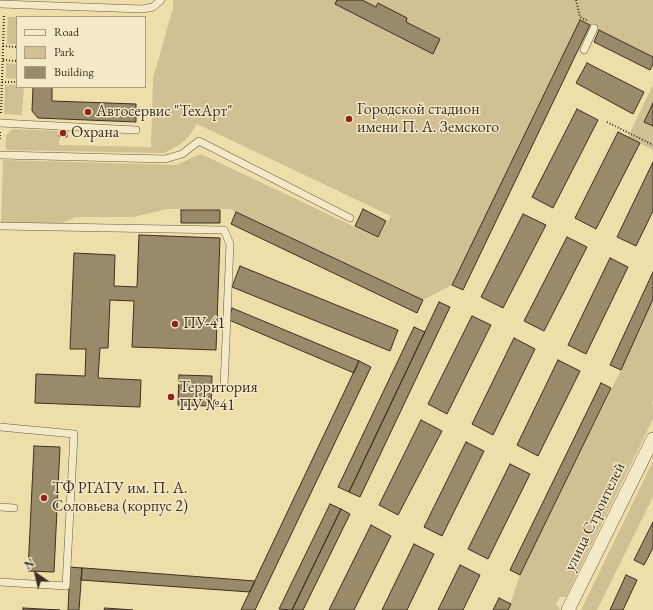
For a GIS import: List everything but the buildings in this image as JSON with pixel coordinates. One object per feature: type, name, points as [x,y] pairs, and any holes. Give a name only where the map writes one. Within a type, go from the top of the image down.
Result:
[{"type":"street","name":"улица Строителей","points":[[568,610],[653,439]]},
{"type":"lane","points":[[2,4],[142,9],[153,7],[161,0]]},
{"type":"lane","points":[[584,50],[594,28]]},
{"type":"lane","points":[[0,123],[136,130]]},
{"type":"lane","points":[[0,155],[165,159],[182,154],[199,141],[350,218]]},
{"type":"lane","points":[[0,226],[224,230],[230,244],[224,387]]},
{"type":"lane","points":[[0,427],[74,434],[66,586],[0,582]]},
{"type":"lane","points":[[0,507],[14,508]]},
{"type":"path","points":[[576,0],[580,17],[595,25],[594,28]]},
{"type":"path","points":[[0,139],[1,81],[3,60],[2,4]]},
{"type":"path","points":[[2,48],[16,47]]},
{"type":"path","points":[[3,60],[16,61]]},
{"type":"path","points":[[1,81],[16,82]]},
{"type":"path","points":[[607,122],[653,145]]},
{"type":"green space","points":[[173,0],[653,0],[653,57],[580,21],[452,285],[423,300],[230,209],[167,209],[134,217],[76,217],[60,224],[1,223],[3,160],[176,165],[201,154],[378,238],[391,216],[197,124],[189,136],[181,144],[164,153],[6,149],[6,136],[13,129],[60,131],[59,145],[151,147],[153,78],[173,8]]},
{"type":"green space","points":[[8,17],[16,17],[16,44],[7,44]]},
{"type":"green space","points":[[6,63],[16,64],[16,79],[6,78]]},
{"type":"green space","points":[[5,85],[16,85],[16,88],[24,88],[22,115],[4,114]]},
{"type":"green space","points":[[653,85],[653,150],[628,137]]},
{"type":"green space","points":[[653,299],[653,419],[566,597],[560,597],[556,604],[560,609],[508,610],[520,575],[621,370]]},
{"type":"green space","points":[[653,461],[653,497],[597,610],[581,610]]},
{"type":"place","name":"Автосервис \"ТехАрт\"","points":[[88,112]]},
{"type":"place","name":"Городской стадион имени П. А. Земского","points":[[349,119]]},
{"type":"place","name":"Охрана","points":[[63,133]]},
{"type":"place","name":"ПУ-41","points":[[175,324]]},
{"type":"place","name":"Территория ПУ №41","points":[[171,397]]},
{"type":"place","name":"ТФ РГАТУ им. П. А. Соловьева (корпус 2)","points":[[44,498]]}]
